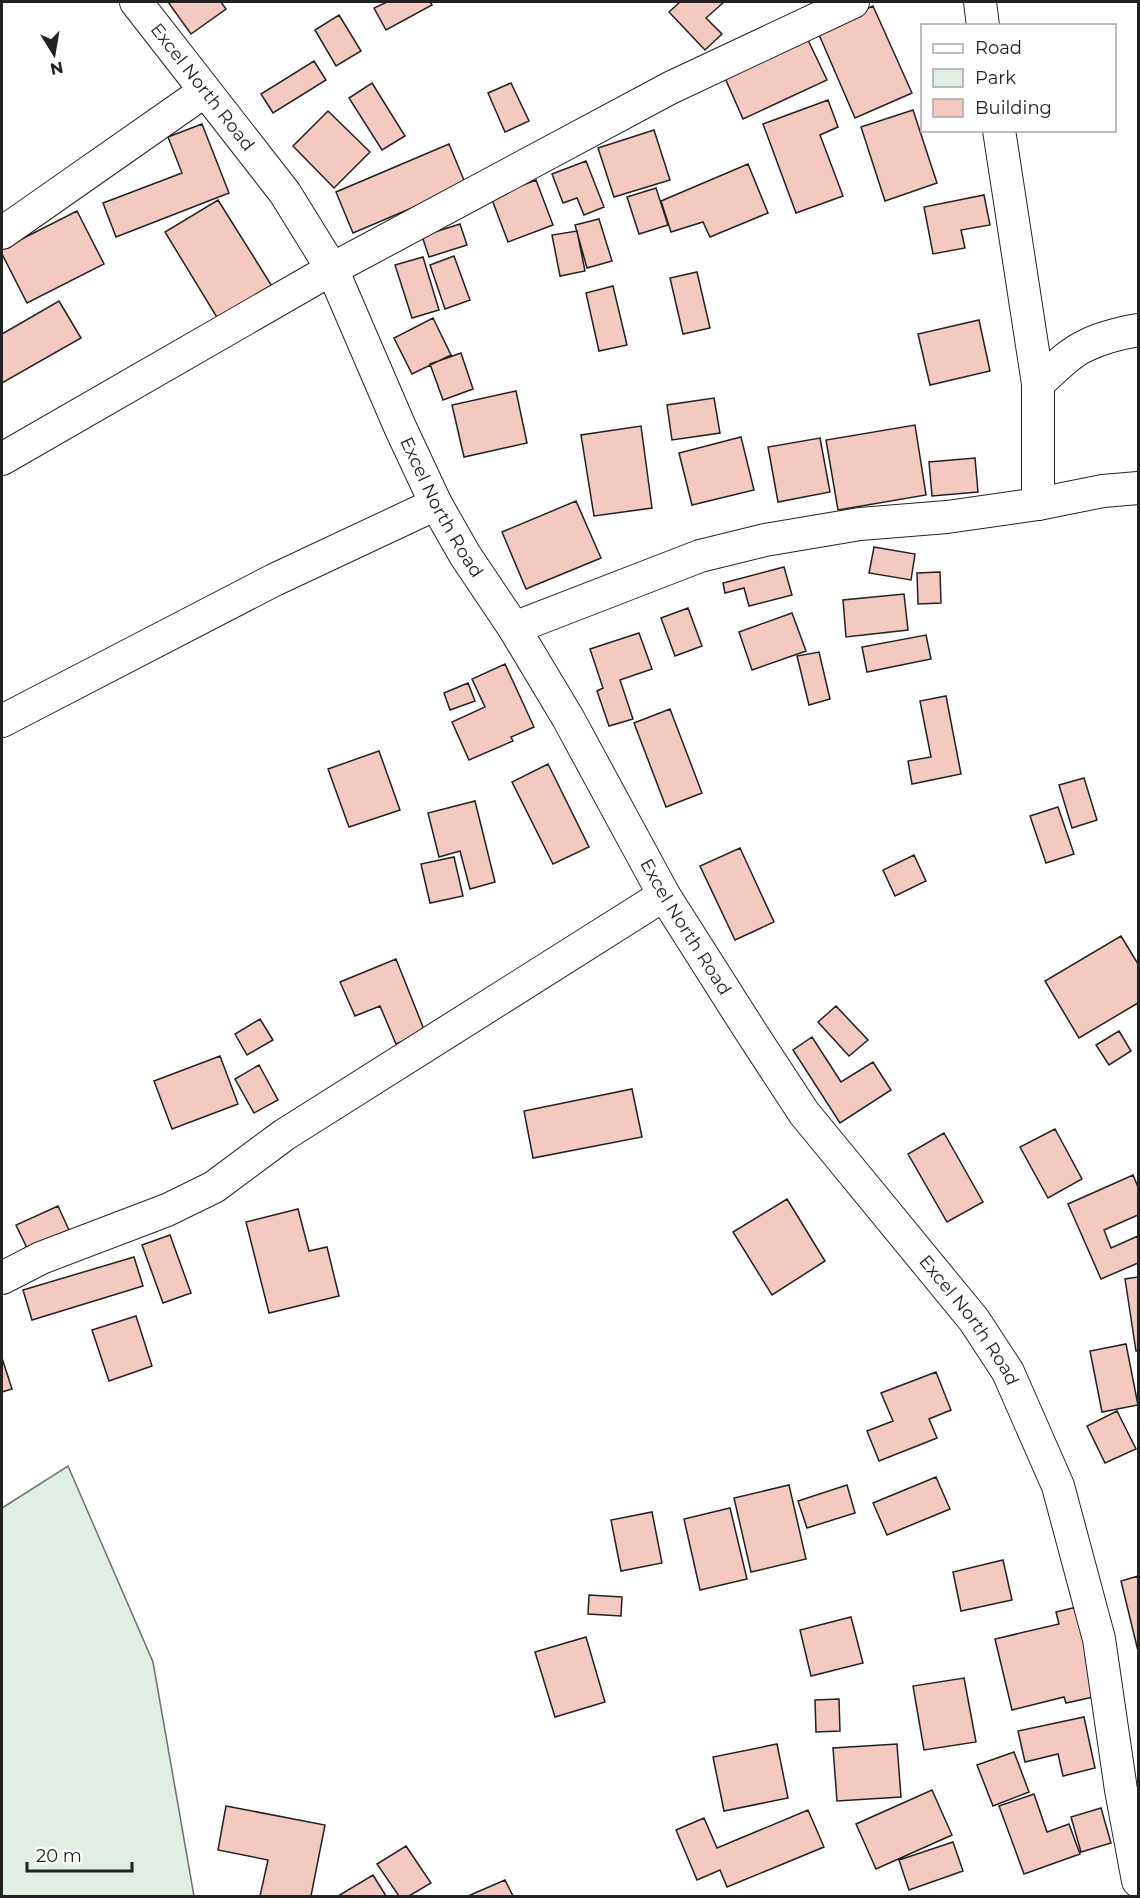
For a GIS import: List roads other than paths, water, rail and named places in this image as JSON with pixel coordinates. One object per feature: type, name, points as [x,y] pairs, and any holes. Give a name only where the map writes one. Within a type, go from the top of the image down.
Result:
[{"type":"street","name":"Excel North Road","points":[[136,2],[285,193],[332,269],[436,504],[465,555],[514,628],[568,718],[664,895],[804,1113],[975,1320],[1008,1372],[1058,1486],[1098,1639],[1130,1782],[1138,1881]]},
{"type":"street","points":[[2,459],[332,269],[670,88],[853,2]]},
{"type":"street","points":[[980,2],[983,24]]},
{"type":"street","points":[[2,233],[205,91]]},
{"type":"street","points":[[999,132],[1038,384],[1038,504]]},
{"type":"street","points":[[1038,384],[1068,357],[1086,345],[1138,330]]},
{"type":"street","points":[[514,628],[700,556],[765,540],[860,524],[947,517],[1038,504],[1103,490],[1138,488]]},
{"type":"street","points":[[2,721],[274,580],[436,504]]},
{"type":"street","points":[[2,1278],[41,1258],[166,1210],[214,1187],[284,1135],[664,895]]}]
